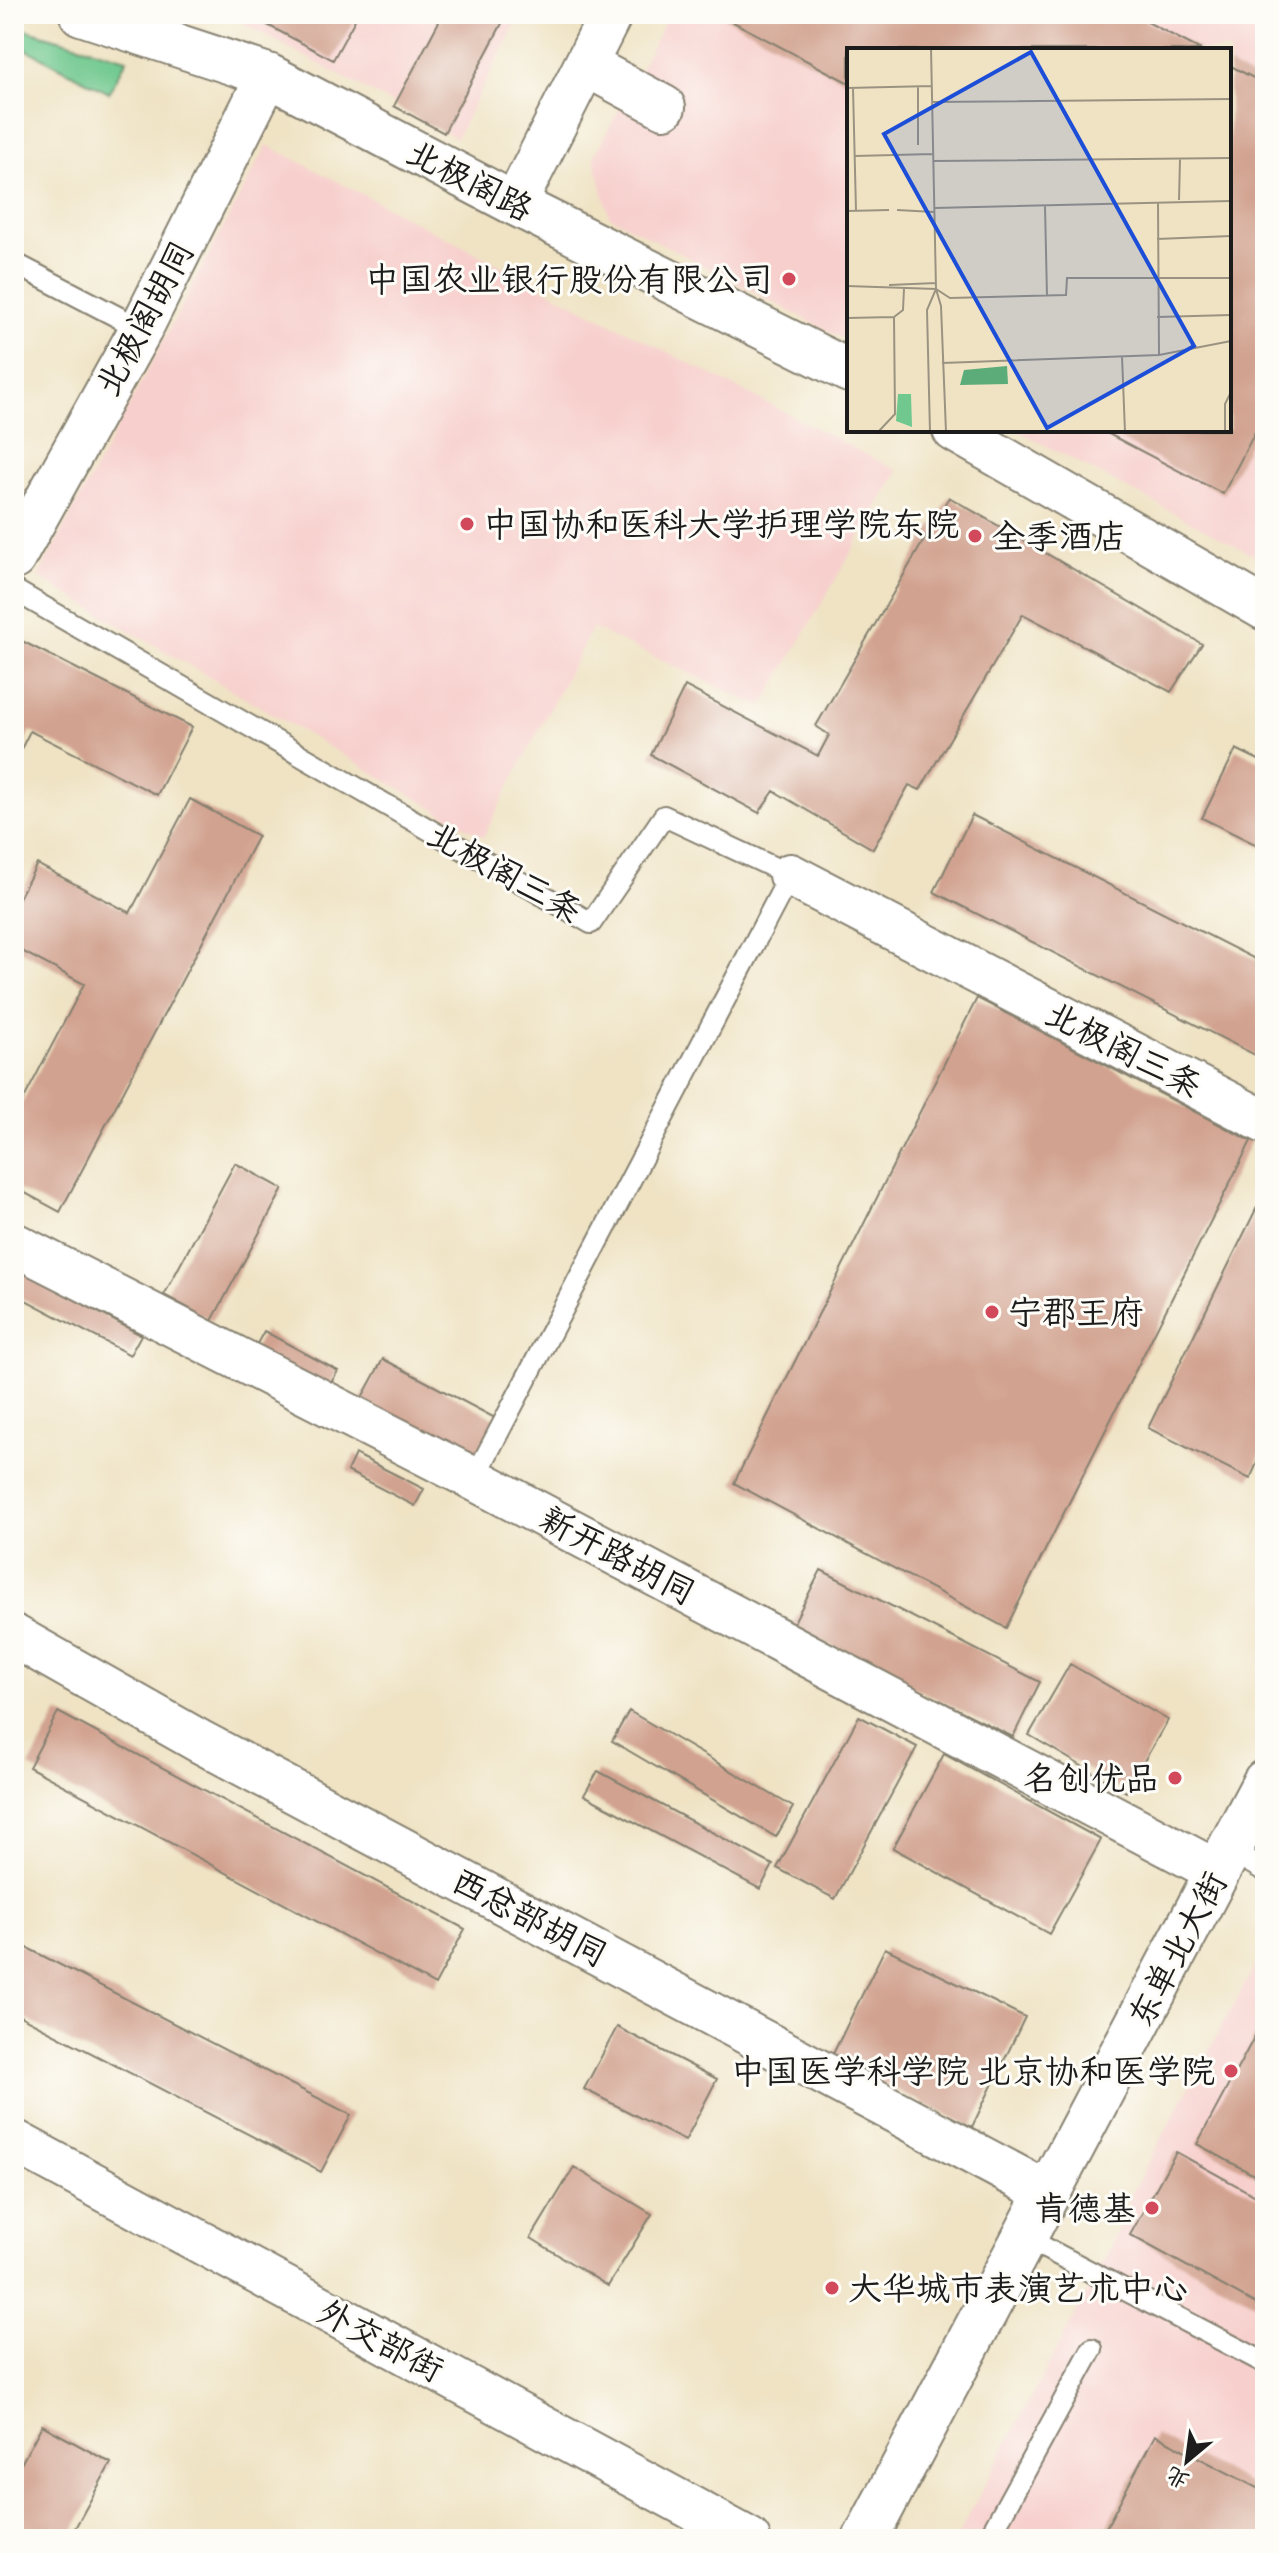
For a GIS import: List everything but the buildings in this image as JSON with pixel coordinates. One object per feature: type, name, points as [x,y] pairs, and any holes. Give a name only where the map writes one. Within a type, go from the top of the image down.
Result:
[{"type":"main road","name":"东单北大街","points":[[865,2539],[1048,2193],[1237,1864],[1265,1782]]},
{"type":"street","name":"北极阁路","points":[[81,14],[268,75],[515,204],[847,370]]},
{"type":"street","points":[[515,204],[611,14]]},
{"type":"street","points":[[586,65],[664,107]]},
{"type":"street","name":"北极阁胡同","points":[[14,558],[141,329],[268,75]]},
{"type":"street","points":[[957,432],[1265,609]]},
{"type":"street","name":"北极阁三条","points":[[790,875],[1265,1122]]},
{"type":"street","name":"新开路胡同","points":[[14,1244],[1237,1864]]},
{"type":"street","name":"西总部胡同","points":[[14,1636],[199,1741],[1048,2193]]},
{"type":"street","name":"外交部街","points":[[14,2141],[749,2539]]},
{"type":"lane","points":[[14,263],[141,329]]},
{"type":"lane","name":"北极阁三条","points":[[14,590],[591,923],[664,816],[790,875]]},
{"type":"lane","points":[[474,1479],[790,875]]},
{"type":"lane","points":[[1024,2237],[1265,2363]]},
{"type":"lane","points":[[988,2539],[1092,2349]]},
{"type":"shaded area","points":[[226,14],[521,14],[456,138]]},
{"type":"shaded area","name":"中国农业银行股份有限公司","points":[[669,14],[1265,14],[1265,561],[1020,432],[1231,432],[1231,48],[847,48],[847,341],[609,216],[594,157]]},
{"type":"shaded area","name":"中国协和医科大学护理学院东院","points":[[267,145],[898,471],[762,707],[592,628],[483,837],[38,577]]},
{"type":"shaded area","points":[[1265,1947],[1265,2539],[956,2539],[1109,2251],[1131,2194]]},
{"type":"green space","points":[[14,26],[127,59],[109,93],[14,43]]},
{"type":"place","name":"中国农业银行股份有限公司","points":[[789,279]]},
{"type":"place","name":"中国协和医科大学护理学院东院","points":[[467,524]]},
{"type":"place","name":"全季酒店","points":[[975,536]]},
{"type":"place","name":"宁郡王府","points":[[992,1312]]},
{"type":"place","name":"名创优品","points":[[1175,1778]]},
{"type":"place","name":"中国医学科学院 北京协和医学院","points":[[1231,2071]]},
{"type":"place","name":"肯德基","points":[[1152,2208]]},
{"type":"place","name":"大华城市表演艺术中心","points":[[832,2288]]}]
